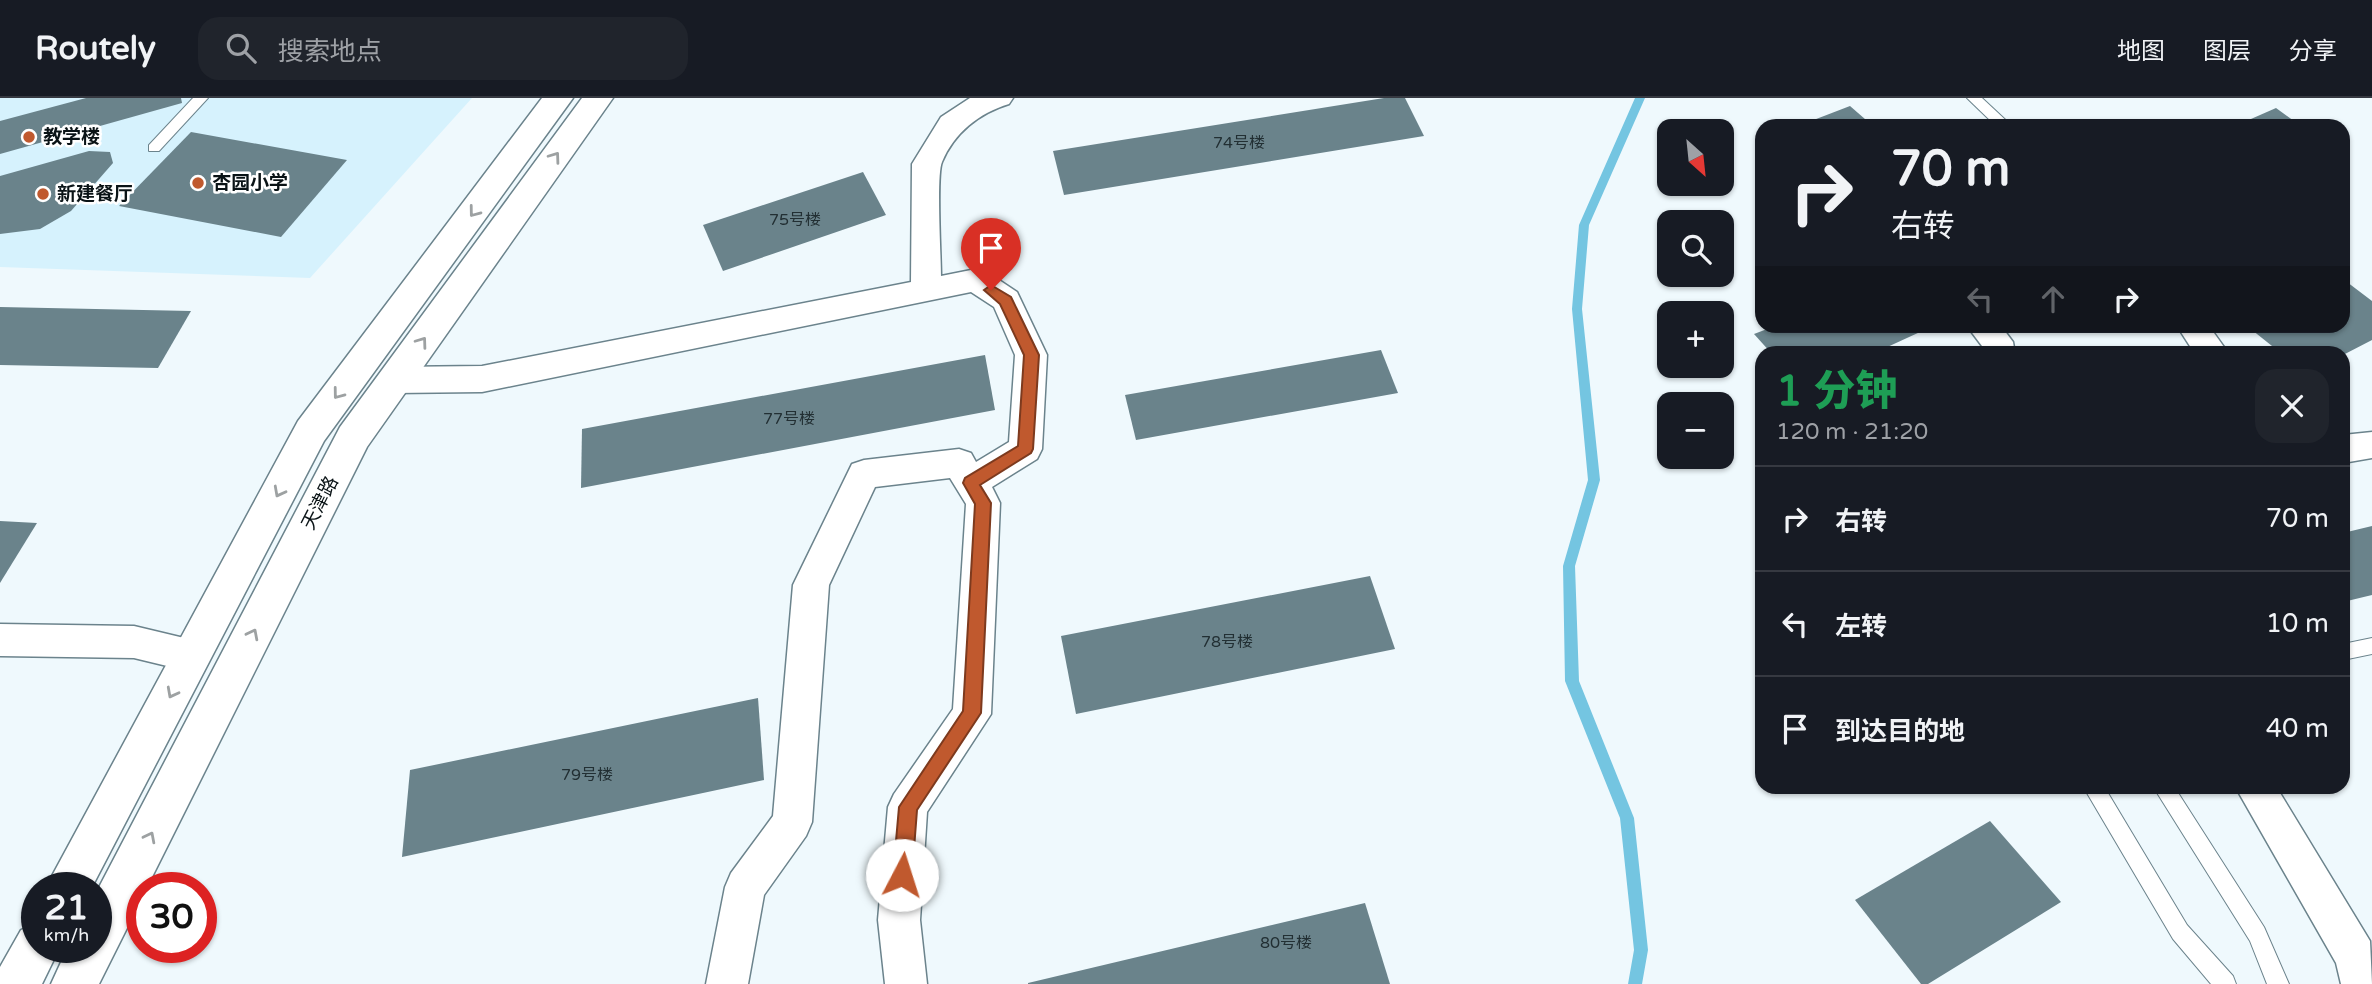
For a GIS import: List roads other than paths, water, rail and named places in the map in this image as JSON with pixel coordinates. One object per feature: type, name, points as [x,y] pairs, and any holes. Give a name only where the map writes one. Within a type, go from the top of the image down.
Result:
[{"type":"main road","points":[[76,872],[311,431],[558,98]]},
{"type":"main road","name":"天津路","points":[[112,910],[353,437],[598,98]]},
{"type":"main road","points":[[16,984],[28,963]]},
{"type":"main road","points":[[74,984],[85,963]]},
{"type":"street","points":[[926,290],[926,164],[951,124],[984,102],[999,98]]},
{"type":"street","points":[[394,380],[482,379],[976,281],[1006,300],[1031,355],[1025,449],[970,483]]},
{"type":"street","points":[[2350,448],[2372,445]]},
{"type":"street","points":[[727,984],[745,887],[792,822],[811,585],[863,474],[959,463],[983,503],[972,713],[908,807],[898,920],[906,984]]},
{"type":"street","points":[[0,640],[134,642],[192,655]]},
{"type":"street","points":[[2260,794],[2355,956],[2362,984]]},
{"type":"lane","points":[[154,148],[201,98]]},
{"type":"lane","points":[[1974,98],[1997,119]]},
{"type":"lane","points":[[2350,651],[2372,646]]},
{"type":"lane","points":[[2098,794],[2180,932],[2225,984]]},
{"type":"lane","points":[[2168,794],[2257,933],[2278,984]]},
{"type":"waterway","points":[[1635,984],[1641,950],[1627,818],[1572,681],[1569,566],[1594,480],[1577,309],[1584,225],[1640,98]]},
{"type":"place","name":"教学楼","points":[[29,137]]},
{"type":"place","name":"杏园小学","points":[[198,183]]},
{"type":"place","name":"新建餐厅","points":[[43,194]]}]
